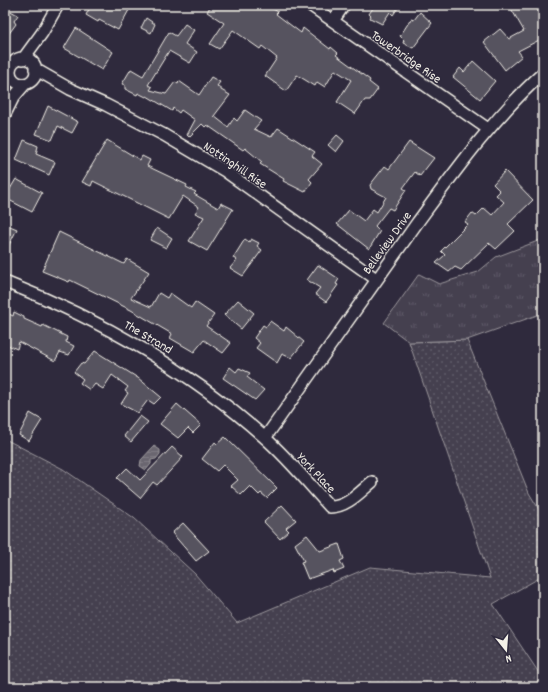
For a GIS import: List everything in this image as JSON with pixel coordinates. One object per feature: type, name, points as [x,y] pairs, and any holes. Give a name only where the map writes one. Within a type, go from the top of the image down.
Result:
[{"type":"street","points":[[5,114],[13,98],[27,83],[34,78],[35,51],[42,33],[58,5]]},
{"type":"street","name":"Towerbridge Rise","points":[[310,5],[488,129]]},
{"type":"street","points":[[333,21],[344,5]]},
{"type":"street","points":[[5,110],[9,72],[12,64],[20,59],[42,33]]},
{"type":"street","points":[[5,58],[29,59],[35,66]]},
{"type":"street","name":"Nottinghill Rise","points":[[35,66],[70,89]]},
{"type":"street","points":[[9,72],[19,83],[27,83]]},
{"type":"street","name":"Belleview Drive","points":[[265,438],[376,279],[463,161],[488,129],[518,96],[543,72]]},
{"type":"street","name":"Nottinghill Rise","points":[[27,83],[48,83],[70,89],[106,105],[164,135],[225,171],[376,279]]},
{"type":"street","name":"The Strand","points":[[5,282],[70,309],[166,361],[242,418],[265,438]]},
{"type":"street","name":"York Place","points":[[265,438],[330,507],[337,507],[351,500],[372,482]]},
{"type":"green space","points":[[543,239],[543,313],[467,340],[409,342],[384,323],[419,274],[439,284],[478,272],[496,257]]},
{"type":"green space","points":[[467,340],[529,493],[543,516],[543,576],[493,604],[543,679],[543,687],[5,687],[5,439],[63,469],[134,518],[195,574],[237,623],[370,567],[490,578],[409,342]]},
{"type":"shaded area","points":[[154,446],[160,450],[160,454],[156,459],[151,460],[151,464],[146,470],[140,466],[141,460]]},
{"type":"building","points":[[91,5],[119,5],[129,10],[118,30],[99,20],[98,22],[86,15]]},
{"type":"building","points":[[211,5],[267,5],[278,12],[276,14],[301,33],[303,28],[330,49],[331,47],[338,53],[336,55],[370,80],[369,82],[378,89],[370,100],[365,100],[355,114],[337,102],[351,80],[335,70],[325,87],[317,82],[315,86],[297,75],[286,91],[265,76],[277,58],[262,46],[260,49],[233,30],[219,49],[210,44],[224,23],[207,12]]},
{"type":"building","points":[[375,5],[400,5],[393,15],[390,12],[382,24],[370,18],[371,16],[369,14]]},
{"type":"building","points":[[509,5],[534,5],[543,16],[543,38],[518,51],[522,56],[505,70],[484,42],[500,29],[509,39],[524,31]]},
{"type":"building","points":[[5,8],[18,15],[14,21],[16,24],[5,39]]},
{"type":"building","points":[[420,12],[432,23],[413,48],[403,43],[404,40],[400,36],[411,19],[414,20]]},
{"type":"building","points":[[146,18],[155,24],[151,33],[141,28]]},
{"type":"building","points":[[185,24],[194,30],[185,44],[197,52],[190,63],[169,51],[148,85],[152,87],[150,90],[166,94],[175,82],[178,84],[179,81],[199,95],[211,77],[220,82],[217,86],[230,95],[214,116],[228,127],[234,118],[237,121],[245,110],[261,121],[254,129],[271,137],[278,128],[315,152],[312,156],[322,164],[309,179],[312,182],[305,192],[283,181],[284,179],[260,164],[262,162],[245,148],[243,150],[207,125],[205,127],[202,124],[189,137],[187,135],[195,120],[181,110],[179,113],[173,108],[172,111],[147,96],[146,97],[138,93],[137,95],[125,89],[125,85],[122,84],[131,69],[143,76],[169,32],[176,36]]},
{"type":"building","points":[[76,28],[113,52],[102,70],[64,48]]},
{"type":"building","points":[[473,61],[495,81],[480,99],[453,77],[460,68],[464,72]]},
{"type":"building","points":[[48,106],[78,122],[72,133],[58,126],[52,140],[36,134]]},
{"type":"building","points":[[337,135],[344,141],[336,152],[328,145]]},
{"type":"building","points":[[24,140],[38,146],[36,154],[55,162],[49,175],[16,160]]},
{"type":"building","points":[[107,140],[140,160],[142,156],[150,160],[147,166],[187,185],[186,187],[196,192],[194,194],[218,208],[221,203],[233,209],[207,251],[189,241],[204,217],[195,213],[199,207],[183,196],[169,219],[93,181],[91,186],[82,182]]},
{"type":"building","points":[[409,142],[434,158],[420,176],[415,172],[403,188],[406,190],[393,210],[389,208],[375,226],[380,231],[369,249],[337,224],[349,210],[364,221],[373,209],[377,212],[386,197],[371,189],[370,185],[385,166],[389,169]]},
{"type":"building","points":[[505,171],[533,200],[508,224],[515,231],[496,249],[489,243],[461,270],[455,267],[449,272],[436,263],[445,255],[441,251],[468,224],[465,222],[472,213],[476,216],[484,208],[492,215],[504,202],[496,195],[500,191],[493,184]]},
{"type":"building","points":[[16,179],[42,193],[32,212],[5,198],[5,186],[10,189]]},
{"type":"building","points":[[5,224],[17,229],[5,253]]},
{"type":"building","points":[[157,228],[172,238],[166,248],[150,240]]},
{"type":"building","points":[[59,232],[124,264],[127,259],[149,272],[131,298],[151,307],[159,293],[167,298],[170,293],[191,308],[195,302],[214,315],[206,326],[231,343],[223,353],[204,340],[194,352],[170,338],[172,334],[131,310],[70,280],[69,282],[42,271]]},
{"type":"building","points":[[245,239],[249,242],[251,239],[259,243],[257,246],[262,250],[243,276],[230,268],[237,260],[233,258]]},
{"type":"building","points":[[318,265],[339,279],[336,284],[338,285],[326,302],[315,294],[320,288],[307,280]]},
{"type":"building","points":[[238,300],[254,313],[241,329],[224,315]]},
{"type":"building","points":[[14,312],[24,317],[24,319],[42,327],[43,325],[67,337],[66,342],[74,346],[69,355],[60,352],[55,361],[19,342],[17,349],[5,344],[5,324],[9,314],[13,316]]},
{"type":"building","points":[[270,321],[284,331],[286,327],[304,342],[291,358],[282,354],[277,363],[256,348],[260,343],[254,338],[263,325],[266,327]]},
{"type":"building","points":[[95,351],[138,378],[161,397],[154,404],[148,400],[138,413],[121,404],[128,393],[125,391],[128,387],[112,375],[103,389],[95,384],[90,390],[80,383],[83,379],[74,372],[81,363],[84,364]]},
{"type":"building","points":[[230,367],[236,372],[239,368],[250,373],[247,377],[264,390],[255,400],[223,378]]},
{"type":"building","points":[[177,404],[201,425],[193,433],[188,428],[178,438],[160,424]]},
{"type":"building","points":[[30,413],[42,420],[29,441],[19,435]]},
{"type":"building","points":[[140,416],[148,422],[131,442],[124,436]]},
{"type":"building","points":[[225,437],[277,488],[267,498],[261,493],[259,495],[250,486],[241,495],[231,486],[238,480],[223,465],[217,471],[202,459],[215,442],[217,444]]},
{"type":"building","points":[[172,447],[183,457],[157,485],[153,482],[140,498],[117,478],[127,468],[140,480]]},
{"type":"building","points":[[282,505],[296,520],[286,528],[289,531],[280,539],[264,522]]},
{"type":"building","points":[[183,523],[209,551],[196,561],[172,533]]},
{"type":"building","points":[[307,535],[320,551],[339,544],[344,559],[340,561],[344,569],[334,573],[333,570],[308,579],[301,562],[304,561],[295,544]]}]
